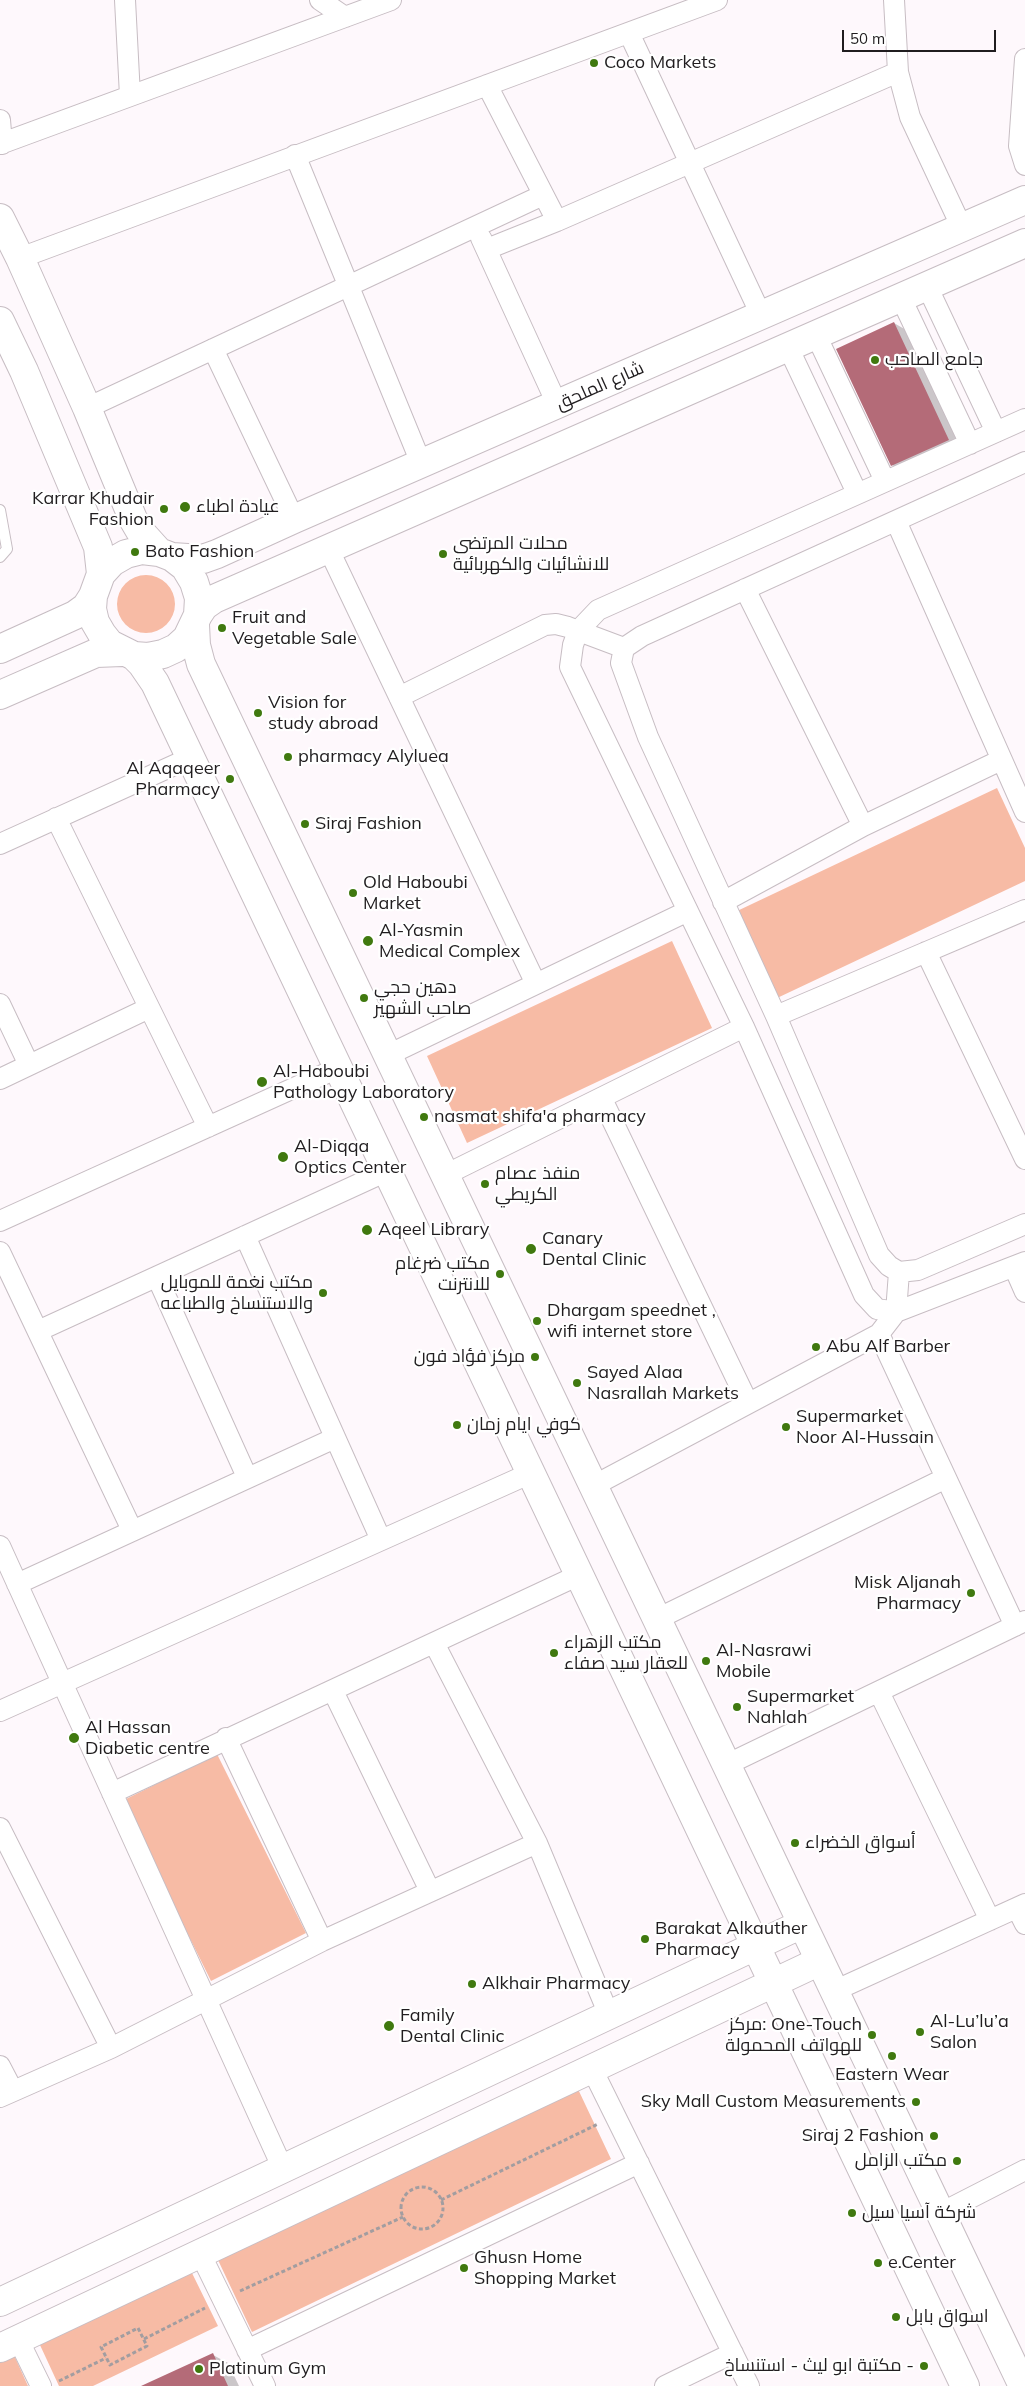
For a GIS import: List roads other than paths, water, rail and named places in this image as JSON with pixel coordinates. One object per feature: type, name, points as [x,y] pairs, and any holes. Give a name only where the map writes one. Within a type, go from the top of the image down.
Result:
[{"type":"street","points":[[124,0],[130,96]]},
{"type":"street","points":[[320,0],[345,17]]},
{"type":"street","points":[[0,120],[1,144],[391,0]]},
{"type":"street","points":[[20,258],[629,33],[686,5],[717,0]]},
{"type":"street","points":[[894,0],[898,72],[910,117],[962,228]]},
{"type":"street","points":[[629,33],[761,315]]},
{"type":"street","points":[[1025,59],[1019,146],[1025,165]]},
{"type":"street","points":[[487,250],[556,222],[898,72]]},
{"type":"street","points":[[487,85],[556,222]]},
{"type":"street","points":[[295,155],[421,463]]},
{"type":"street","points":[[87,408],[543,195]]},
{"type":"street","name":"شارع الملحق","points":[[165,554],[203,559],[218,554],[421,463],[962,228],[1021,208]]},
{"type":"street","points":[[0,218],[20,258],[87,408],[133,519],[140,530],[165,554],[185,567],[194,582],[199,598],[196,620],[196,645],[201,664],[1023,2386]]},
{"type":"street","points":[[476,226],[557,404]]},
{"type":"street","points":[[0,695],[96,653],[148,657],[163,654],[176,648],[187,638],[204,606],[214,599],[1025,243]]},
{"type":"street","points":[[927,286],[996,432]]},
{"type":"street","points":[[901,298],[970,444]]},
{"type":"street","points":[[0,321],[24,371],[98,547],[97,585],[92,609],[98,628],[110,644],[128,654],[149,673],[965,2386]]},
{"type":"street","points":[[816,335],[885,481]]},
{"type":"street","points":[[788,347],[857,493]]},
{"type":"street","points":[[213,349],[294,519]]},
{"type":"street","points":[[1025,419],[598,610],[578,631],[573,645],[570,667],[744,1027],[864,1295],[877,1309],[896,1312],[1019,1264],[1025,1292]]},
{"type":"street","points":[[1025,462],[642,636],[624,648],[621,658],[621,669],[648,737],[776,1016],[880,1255],[888,1266],[899,1272],[918,1270],[1025,1224]]},
{"type":"street","points":[[896,521],[1025,812]]},
{"type":"street","points":[[0,649],[76,615],[86,607],[112,562],[126,554],[142,550],[165,554]]},
{"type":"street","points":[[329,550],[536,984]]},
{"type":"street","points":[[745,589],[862,826]]},
{"type":"street","points":[[399,697],[545,626],[556,624],[624,648]]},
{"type":"street","points":[[0,844],[190,758]]},
{"type":"street","points":[[723,902],[862,826],[1001,760]]},
{"type":"street","points":[[56,818],[208,1127]]},
{"type":"street","points":[[776,1016],[1025,910]]},
{"type":"street","points":[[388,1055],[688,911]]},
{"type":"street","points":[[926,952],[1025,1159]]},
{"type":"street","points":[[0,1004],[29,1065]]},
{"type":"street","points":[[0,1079],[149,1008]]},
{"type":"street","points":[[445,1175],[744,1027]]},
{"type":"street","points":[[0,1221],[338,1068]]},
{"type":"street","points":[[602,1098],[748,1404]]},
{"type":"street","points":[[38,1331],[387,1171]]},
{"type":"street","points":[[245,1236],[381,1540]]},
{"type":"street","points":[[0,1252],[132,1530]]},
{"type":"street","points":[[593,1486],[879,1334],[896,1312],[899,1272]]},
{"type":"street","points":[[157,1277],[247,1477]]},
{"type":"street","points":[[726,1765],[1020,1624],[946,1478],[879,1334]]},
{"type":"street","points":[[17,1584],[335,1438]]},
{"type":"street","points":[[0,1712],[531,1473]]},
{"type":"street","points":[[657,1619],[946,1478]]},
{"type":"street","points":[[0,1546],[205,1999],[288,2166]]},
{"type":"street","points":[[112,1792],[226,1738],[333,1691],[579,1575]]},
{"type":"street","points":[[434,1643],[537,1843],[609,2015]]},
{"type":"street","points":[[333,1691],[430,1891]]},
{"type":"street","points":[[879,1692],[990,1920]]},
{"type":"street","points":[[226,1738],[322,1941]]},
{"type":"street","points":[[0,1828],[111,2048]]},
{"type":"street","points":[[0,2066],[6,2094],[111,2048],[322,1941],[537,1843]]},
{"type":"street","points":[[834,1991],[990,1920],[1022,1912]]},
{"type":"street","points":[[0,2302],[802,1924]]},
{"type":"street","points":[[49,2384],[9,2344],[820,1961]]},
{"type":"street","points":[[592,2069],[749,2386]]},
{"type":"street","points":[[334,2144],[333,2156],[337,2167],[344,2175],[354,2181]]},
{"type":"street","points":[[247,2350],[639,2163]]},
{"type":"street","points":[[288,2166],[301,2168],[311,2184],[309,2202]]},
{"type":"street","points":[[941,2213],[1025,2170]]},
{"type":"street","points":[[200,2253],[265,2386]]},
{"type":"street","points":[[665,2386],[733,2354]]},
{"type":"lane","points":[[0,510],[7,549],[0,557]]},
{"type":"place","name":"Coco Markets","points":[[594,63]]},
{"type":"place","name":"جامع الصاحب","points":[[875,360]]},
{"type":"place","name":"عيادة اطباء","points":[[185,507]]},
{"type":"place","name":"Karrar Khudair Fashion","points":[[164,509]]},
{"type":"place","name":"Bato Fashion","points":[[135,552]]},
{"type":"place","name":"محلات المرتضى للانشائيات والكهربائية","points":[[443,554]]},
{"type":"place","name":"Fruit and Vegetable Sale","points":[[222,628]]},
{"type":"place","name":"Vision for study abroad","points":[[258,713]]},
{"type":"place","name":"pharmacy Alyluea","points":[[288,757]]},
{"type":"place","name":"Al Aqaqeer Pharmacy","points":[[230,779]]},
{"type":"place","name":"Siraj Fashion","points":[[305,824]]},
{"type":"place","name":"Old Haboubi Market","points":[[353,893]]},
{"type":"place","name":"Al-Yasmin Medical Complex","points":[[368,941]]},
{"type":"place","name":"دهين حجي صاحب الشهير","points":[[364,998]]},
{"type":"place","name":"Al-Haboubi Pathology Laboratory","points":[[262,1082]]},
{"type":"place","name":"nasmat shifa'a pharmacy","points":[[424,1117]]},
{"type":"place","name":"Al-Diqqa Optics Center","points":[[283,1157]]},
{"type":"place","name":"منفذ عصام الكريطي","points":[[485,1184]]},
{"type":"place","name":"Aqeel Library","points":[[367,1230]]},
{"type":"place","name":"Canary Dental Clinic","points":[[531,1249]]},
{"type":"place","name":"مكتب ضرغام للانترنت","points":[[500,1274]]},
{"type":"place","name":"مكتب نغمة للموبايل والاستنساخ والطباعه","points":[[323,1293]]},
{"type":"place","name":"Dhargam speednet , wifi internet store","points":[[537,1321]]},
{"type":"place","name":"Abu Alf Barber","points":[[816,1347]]},
{"type":"place","name":"مركز فؤاد فون","points":[[535,1357]]},
{"type":"place","name":"Sayed Alaa Nasrallah Markets","points":[[577,1383]]},
{"type":"place","name":"كوفي ايام زمان","points":[[457,1425]]},
{"type":"place","name":"Supermarket Noor Al-Hussain","points":[[786,1427]]},
{"type":"place","name":"Misk Aljanah Pharmacy","points":[[971,1593]]},
{"type":"place","name":"مكتب الزهراء للعقار سيد صفاء","points":[[554,1653]]},
{"type":"place","name":"Al-Nasrawi Mobile","points":[[706,1661]]},
{"type":"place","name":"Supermarket Nahlah","points":[[737,1707]]},
{"type":"place","name":"Al Hassan Diabetic centre","points":[[74,1738]]},
{"type":"place","name":"أسواق الخضراء","points":[[795,1843]]},
{"type":"place","name":"Barakat Alkauther Pharmacy","points":[[645,1939]]},
{"type":"place","name":"Alkhair Pharmacy","points":[[472,1984]]},
{"type":"place","name":"Family Dental Clinic","points":[[389,2026]]},
{"type":"place","name":"Al-Lu’lu’a Salon","points":[[920,2032]]},
{"type":"place","name":"مركز: One-Touch للهواتف المحمولة","points":[[872,2035]]},
{"type":"place","name":"Eastern Wear","points":[[892,2056]]},
{"type":"place","name":"Sky Mall Custom Measurements","points":[[916,2102]]},
{"type":"place","name":"Siraj 2 Fashion","points":[[934,2136]]},
{"type":"place","name":"مكتب الزامل","points":[[957,2161]]},
{"type":"place","name":"شركة آسيا سيل","points":[[852,2213]]},
{"type":"place","name":"e.Center","points":[[878,2263]]},
{"type":"place","name":"Ghusn Home Shopping Market","points":[[464,2268]]},
{"type":"place","name":"اسواق بابل","points":[[896,2317]]},
{"type":"place","name":"مكتبة ابو ليث - استنساخ -","points":[[924,2366]]},
{"type":"place","name":"Platinum Gym","points":[[199,2369]]}]
